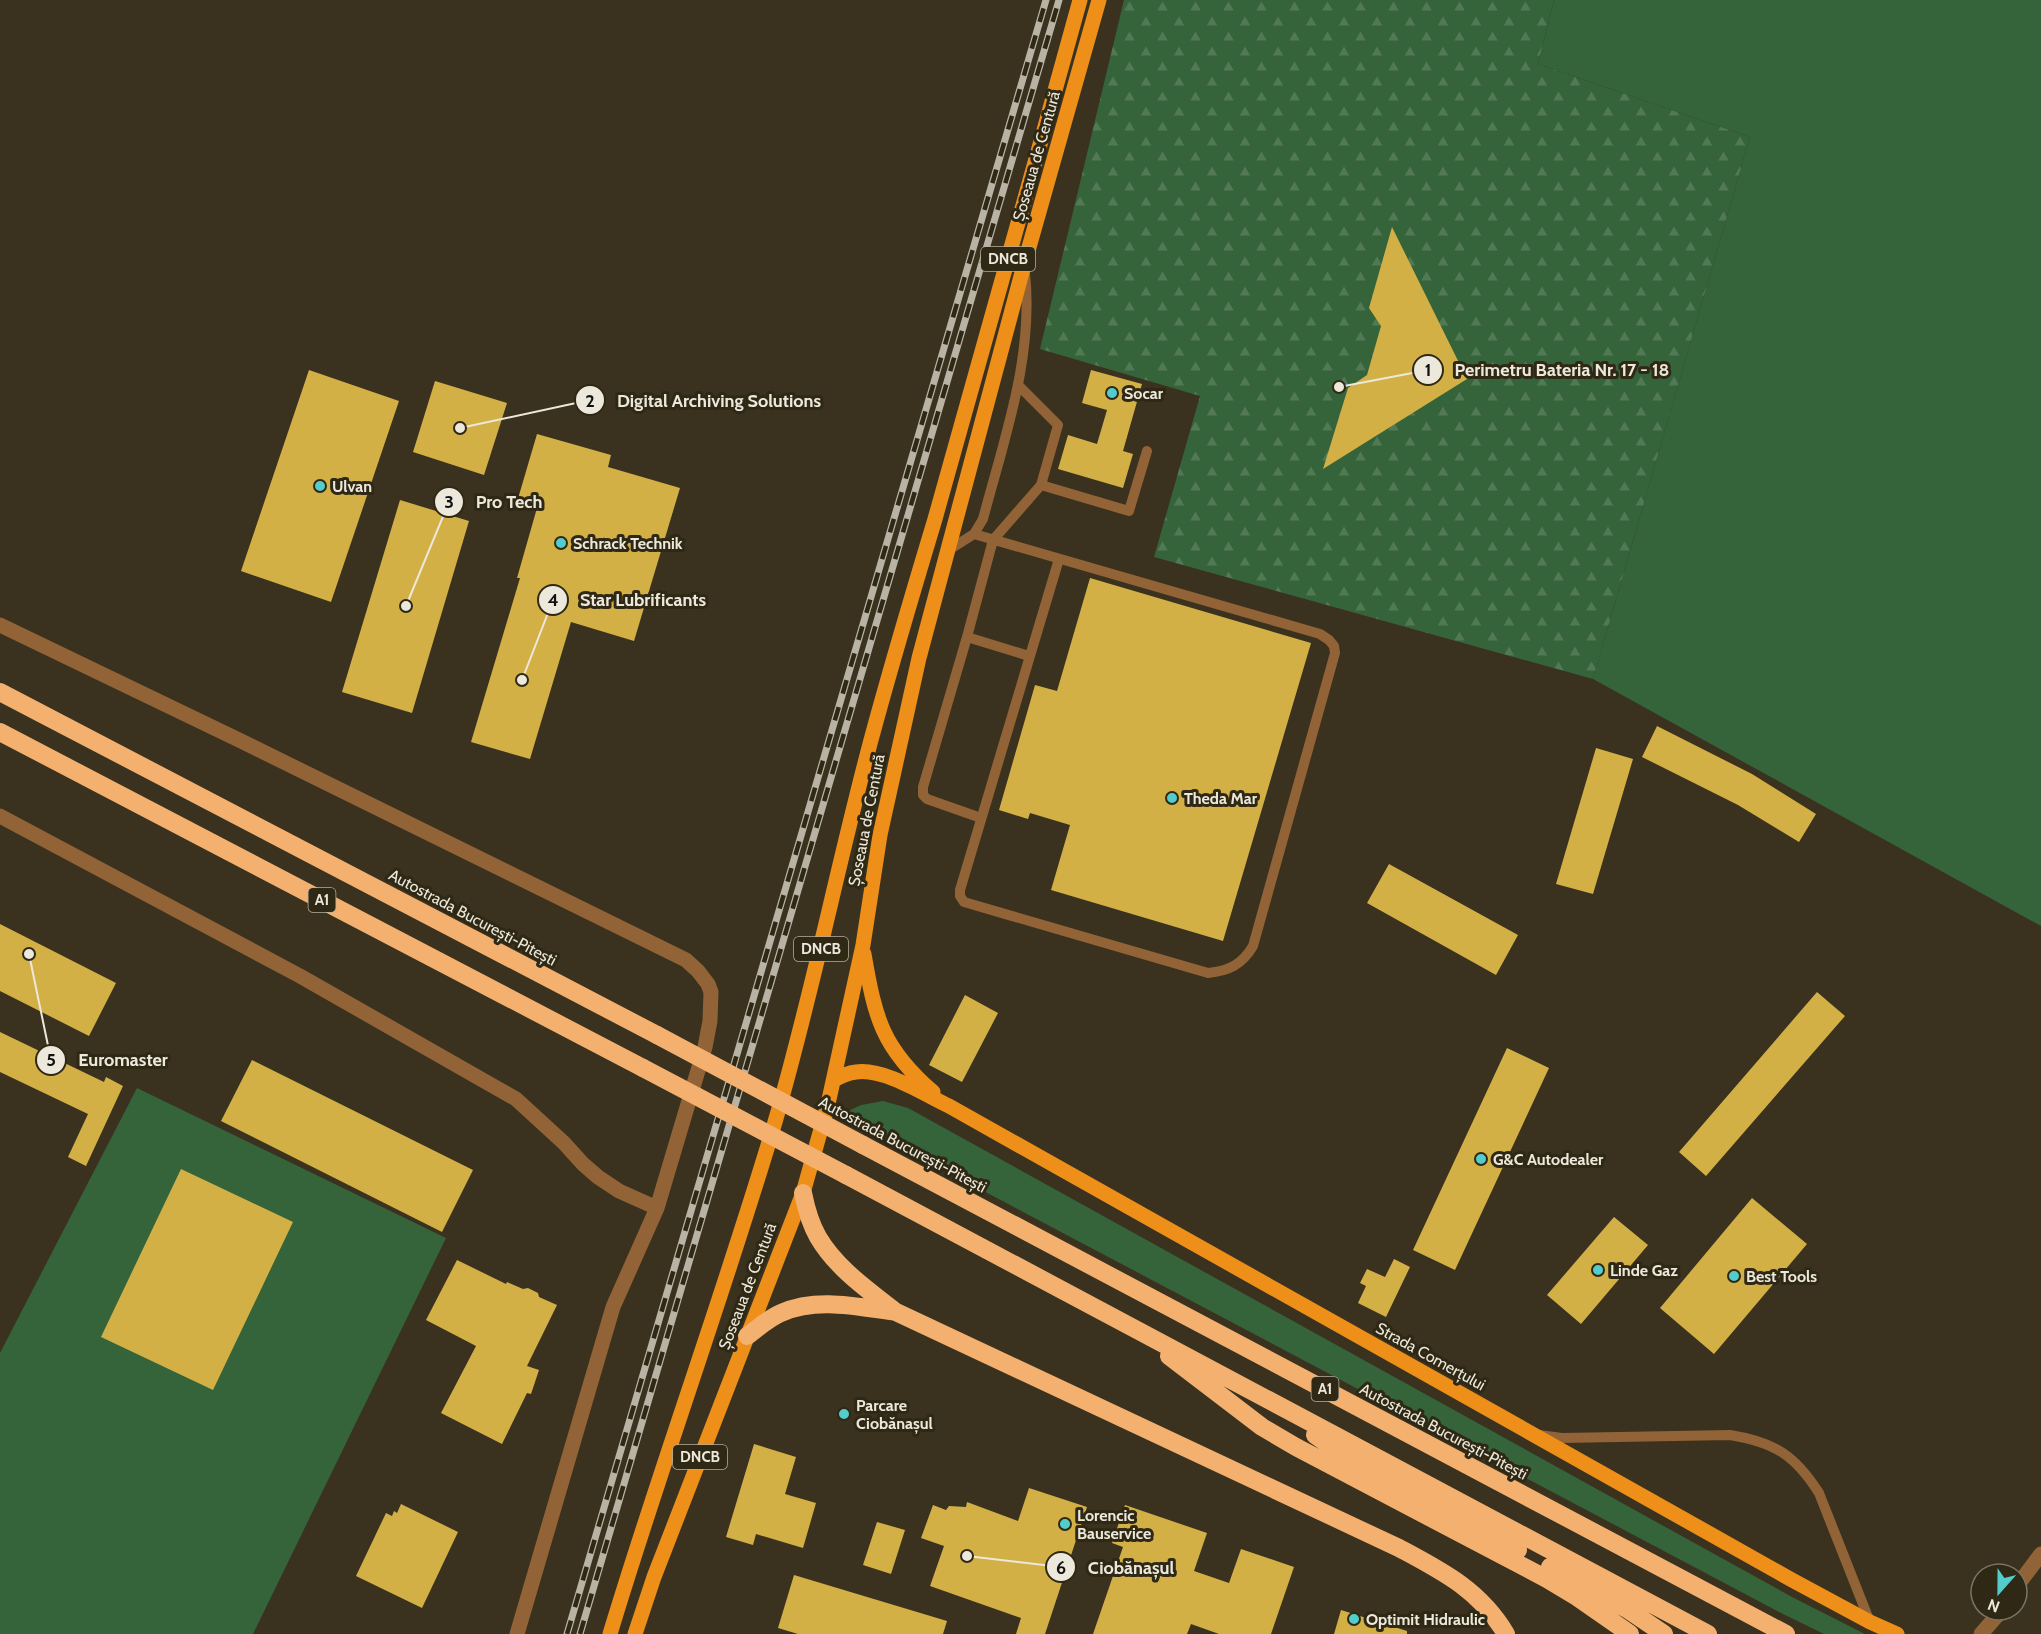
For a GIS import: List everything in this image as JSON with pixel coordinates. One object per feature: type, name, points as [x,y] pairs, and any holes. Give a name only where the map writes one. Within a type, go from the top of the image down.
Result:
[{"type":"highway","name":"Autostrada București-Pitești","points":[[0,692],[657,1035],[1786,1634]]},
{"type":"highway","name":"A1","points":[[0,732],[846,1175],[1708,1634]]},
{"type":"highway","points":[[803,1192],[808,1215],[817,1236],[830,1254],[844,1269],[896,1312],[1399,1548],[1463,1585],[1493,1615],[1506,1634]]},
{"type":"highway","points":[[747,1336],[769,1319],[800,1306],[832,1305],[896,1312]]},
{"type":"highway","points":[[1132,1328],[1262,1427],[1547,1579],[1630,1634]]},
{"type":"highway","points":[[1263,1396],[1338,1451],[1627,1609],[1664,1634]]},
{"type":"main road","name":"Șoseaua de Centură","points":[[610,1634],[775,1121],[817,964],[882,700],[1080,0]]},
{"type":"main road","name":"Șoseaua de Centură","points":[[636,1634],[654,1577],[803,1192],[834,1080],[863,945],[882,825],[918,658],[1024,265],[1099,0]]},
{"type":"main road","points":[[863,945],[879,1024],[896,1055],[916,1077],[949,1106]]},
{"type":"main road","points":[[834,1080],[845,1074],[859,1071],[876,1074],[896,1080],[949,1106]]},
{"type":"main road","name":"Strada Comerțului","points":[[949,1106],[1870,1622],[1897,1634]]},
{"type":"street","points":[[0,625],[686,960],[708,984],[711,992],[710,1021],[705,1047],[657,1208],[613,1307],[517,1634]]},
{"type":"street","points":[[0,816],[300,976],[516,1099],[598,1177],[619,1191],[657,1208]]},
{"type":"street","points":[[2029,1570],[2041,1554]]},
{"type":"street","points":[[1981,1634],[1992,1622]]},
{"type":"lane","points":[[947,550],[974,534],[983,519],[1018,385],[1026,328],[1027,297],[1024,265]]},
{"type":"lane","points":[[981,818],[927,800],[923,795],[923,787],[993,540],[1041,485],[1058,425],[1018,385]]},
{"type":"lane","points":[[1041,485],[1129,511],[1147,451]]},
{"type":"lane","points":[[974,534],[1320,634],[1334,646],[1335,653],[1252,946],[1246,957],[1235,966],[1221,972],[1208,973],[964,902],[960,896],[981,818],[1059,559]]},
{"type":"lane","points":[[967,637],[1029,656]]},
{"type":"lane","points":[[1535,1435],[1562,1437],[1730,1436],[1755,1440],[1780,1449],[1808,1476],[1818,1493],[1870,1622]]},
{"type":"green space","points":[[1124,0],[1554,0],[1538,64],[1750,137],[1593,679],[1154,557],[1200,396],[1040,349]]},
{"type":"green space","points":[[1554,0],[2041,0],[2041,926],[1593,679],[1750,137],[1538,64]]},
{"type":"green space","points":[[137,1088],[446,1238],[253,1634],[0,1634],[0,1353]]},
{"type":"green space","points":[[883,1101],[908,1108],[1792,1597],[1865,1634],[1824,1634],[1783,1614],[840,1115],[861,1105]]},
{"type":"building","points":[[1392,227],[1467,379],[1323,469],[1348,388],[1367,375],[1381,326],[1369,308]]},
{"type":"building","name":"Ulvan","points":[[309,370],[399,401],[331,602],[241,571]]},
{"type":"building","name":"Socar","points":[[1091,370],[1142,384],[1123,451],[1133,454],[1123,488],[1058,469],[1068,435],[1097,444],[1107,410],[1082,403]]},
{"type":"building","points":[[435,381],[507,403],[484,475],[413,452]]},
{"type":"building","points":[[537,434],[611,455],[608,467],[680,488],[634,641],[571,622],[530,759],[471,742],[520,578],[517,578],[537,508],[517,502]]},
{"type":"building","points":[[400,500],[469,521],[412,713],[342,692]]},
{"type":"building","name":"Theda Mar","points":[[1090,578],[1311,643],[1223,941],[1051,890],[1070,825],[1030,813],[1028,819],[999,810],[1035,685],[1057,691]]},
{"type":"building","points":[[1657,726],[1752,774],[1816,814],[1799,842],[1738,805],[1642,757]]},
{"type":"building","points":[[1596,748],[1633,759],[1593,894],[1556,884]]},
{"type":"building","points":[[1389,864],[1518,935],[1496,975],[1367,903]]},
{"type":"building","points":[[0,924],[116,983],[89,1036],[0,991]]},
{"type":"building","points":[[1817,992],[1845,1016],[1706,1176],[1679,1152]]},
{"type":"building","points":[[965,995],[998,1013],[962,1082],[929,1065]]},
{"type":"building","points":[[0,1032],[104,1082],[106,1077],[123,1086],[86,1166],[68,1157],[88,1114],[0,1072]]},
{"type":"building","name":"G&C Autodealer","points":[[1507,1048],[1549,1068],[1455,1270],[1413,1250]]},
{"type":"building","points":[[252,1060],[473,1170],[442,1232],[221,1121]]},
{"type":"building","points":[[181,1169],[293,1222],[213,1390],[101,1337]]},
{"type":"building","name":"Best Tools","points":[[1752,1198],[1807,1244],[1714,1354],[1660,1308]]},
{"type":"building","name":"Linde Gaz","points":[[1614,1217],[1648,1245],[1581,1324],[1547,1295]]},
{"type":"building","points":[[1394,1259],[1410,1267],[1386,1317],[1358,1303],[1366,1286],[1360,1283],[1367,1269],[1385,1277]]},
{"type":"building","points":[[457,1260],[506,1284],[507,1282],[523,1289],[528,1288],[538,1293],[539,1297],[557,1305],[527,1366],[539,1370],[531,1394],[527,1393],[502,1444],[441,1413],[476,1346],[426,1320]]},
{"type":"building","points":[[754,1444],[796,1457],[785,1494],[816,1503],[803,1548],[756,1534],[753,1545],[726,1537]]},
{"type":"building","points":[[1029,1488],[1087,1507],[1045,1634],[1016,1634],[1021,1618],[930,1586],[944,1546],[921,1538],[933,1505],[946,1510],[949,1506],[966,1507],[967,1502],[1018,1521]]},
{"type":"building","points":[[401,1504],[458,1532],[422,1608],[356,1576],[386,1513],[392,1516],[394,1511],[397,1513]]},
{"type":"building","points":[[1125,1505],[1207,1533],[1194,1571],[1229,1583],[1241,1549],[1294,1567],[1271,1634],[1219,1634],[1191,1624],[1187,1634],[1093,1634],[1123,1547],[1112,1543]]},
{"type":"building","points":[[877,1522],[905,1530],[891,1574],[863,1565]]},
{"type":"building","points":[[794,1575],[947,1621],[943,1634],[798,1634],[778,1628]]},
{"type":"building","name":"Optimit Hidraulic","points":[[1341,1610],[1407,1631],[1407,1634],[1334,1634]]},
{"type":"railway","points":[[567,1634],[1046,0]]},
{"type":"railway","points":[[580,1634],[1059,0]]},
{"type":"place","name":"Perimetru Bateria Nr. 17 - 18","points":[[1339,387]]},
{"type":"place","name":"Socar","points":[[1112,393]]},
{"type":"place","name":"Digital Archiving Solutions","points":[[460,428]]},
{"type":"place","name":"Ulvan","points":[[320,486]]},
{"type":"place","name":"Schrack Technik","points":[[561,543]]},
{"type":"place","name":"Pro Tech","points":[[406,606]]},
{"type":"place","name":"Star Lubrificants","points":[[522,680]]},
{"type":"place","name":"Theda Mar","points":[[1172,798]]},
{"type":"place","name":"Euromaster","points":[[29,954]]},
{"type":"place","name":"G&C Autodealer","points":[[1481,1159]]},
{"type":"place","name":"Linde Gaz","points":[[1598,1270]]},
{"type":"place","name":"Best Tools","points":[[1734,1276]]},
{"type":"place","name":"Parcare Ciobănașul","points":[[844,1414]]},
{"type":"place","name":"Lorencic Bauservice","points":[[1065,1524]]},
{"type":"place","name":"Ciobănașul","points":[[967,1556]]},
{"type":"place","name":"Optimit Hidraulic","points":[[1354,1619]]}]
